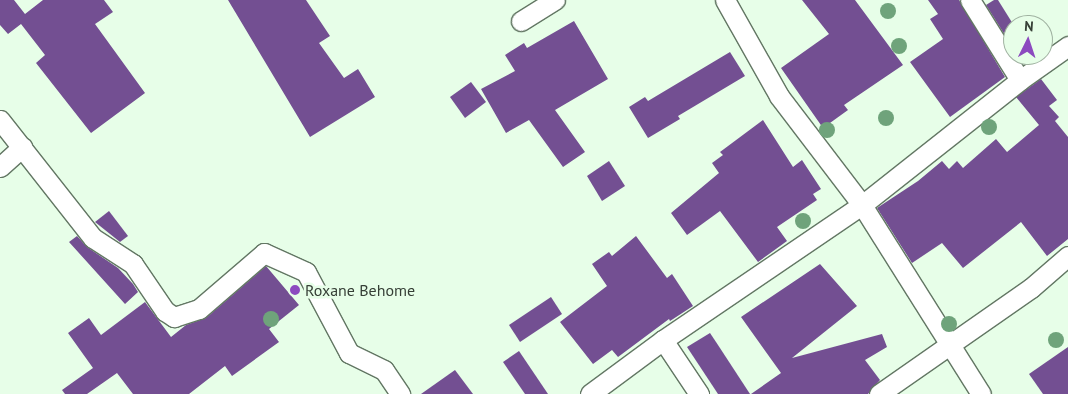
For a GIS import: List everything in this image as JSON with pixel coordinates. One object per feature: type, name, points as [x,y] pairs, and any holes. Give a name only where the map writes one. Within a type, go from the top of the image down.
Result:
[{"type":"street","points":[[521,21],[555,0]]},
{"type":"street","points":[[725,0],[779,96],[862,205],[981,394]]},
{"type":"street","points":[[970,0],[1020,80]]},
{"type":"street","points":[[590,394],[663,340],[862,205],[1020,80],[1068,46]]},
{"type":"street","points":[[0,120],[93,238],[133,264],[169,314],[174,317],[199,309],[264,253],[306,272],[349,353],[384,370],[400,394]]},
{"type":"street","points":[[0,167],[22,147]]},
{"type":"street","points":[[879,394],[948,344],[1031,288],[1068,256]]},
{"type":"street","points":[[663,340],[700,394]]},
{"type":"building","points":[[0,0],[14,0],[25,14],[43,0],[104,0],[113,12],[95,24],[145,93],[91,133],[36,63],[45,55],[21,24],[8,34],[0,25]]},
{"type":"building","points":[[228,0],[306,0],[330,36],[319,43],[344,78],[358,69],[375,97],[310,137]]},
{"type":"building","points":[[802,0],[855,0],[903,65],[844,105],[848,110],[823,128],[781,68],[829,34]]},
{"type":"building","points":[[928,0],[959,0],[1005,77],[950,117],[910,62],[943,39],[930,19],[938,14]]},
{"type":"building","points":[[994,0],[998,0],[1007,15],[1003,15],[1003,32],[986,5]]},
{"type":"building","points":[[574,21],[608,79],[555,110],[585,152],[563,167],[529,120],[506,133],[481,89],[515,71],[505,55],[524,43],[527,48]]},
{"type":"building","points":[[730,52],[745,76],[678,116],[680,119],[648,138],[629,107],[645,97],[648,101]]},
{"type":"building","points":[[1041,79],[1057,100],[1049,106],[1059,117],[1055,121],[1068,137],[1068,239],[1047,256],[1021,222],[963,268],[942,243],[912,263],[877,208],[918,181],[942,161],[949,169],[957,161],[963,168],[996,139],[1007,152],[1039,125],[1016,97]]},
{"type":"building","points":[[471,82],[486,102],[465,118],[450,97]]},
{"type":"building","points":[[763,120],[793,167],[802,160],[821,189],[813,194],[817,200],[777,227],[787,241],[758,262],[720,211],[687,235],[671,213],[719,173],[712,163],[723,155],[720,152]]},
{"type":"building","points":[[609,161],[625,186],[602,201],[587,176]]},
{"type":"building","points":[[109,211],[128,236],[120,242],[95,222]]},
{"type":"building","points":[[77,236],[87,247],[118,268],[133,284],[138,292],[125,304],[69,242]]},
{"type":"building","points":[[636,236],[667,278],[672,274],[693,306],[670,321],[669,319],[618,357],[612,350],[593,364],[560,322],[607,286],[592,264],[609,252],[612,256]]},
{"type":"building","points":[[820,264],[857,306],[792,358],[882,334],[887,347],[865,360],[880,380],[868,394],[751,394],[781,373],[741,317]]},
{"type":"building","points":[[266,266],[299,305],[269,329],[279,342],[232,376],[225,366],[189,394],[133,394],[117,373],[87,394],[65,394],[62,390],[93,368],[68,333],[89,318],[101,335],[145,302],[171,337],[186,325],[206,318]]},
{"type":"building","points":[[551,297],[562,314],[520,342],[509,325]]},
{"type":"building","points":[[710,333],[750,394],[718,394],[687,347]]},
{"type":"building","points":[[1068,347],[1068,394],[1043,394],[1029,374]]},
{"type":"building","points":[[519,351],[548,394],[525,394],[503,362]]},
{"type":"building","points":[[455,370],[473,394],[421,394]]},
{"type":"place","name":"Roxane Behome","points":[[295,290]]}]
